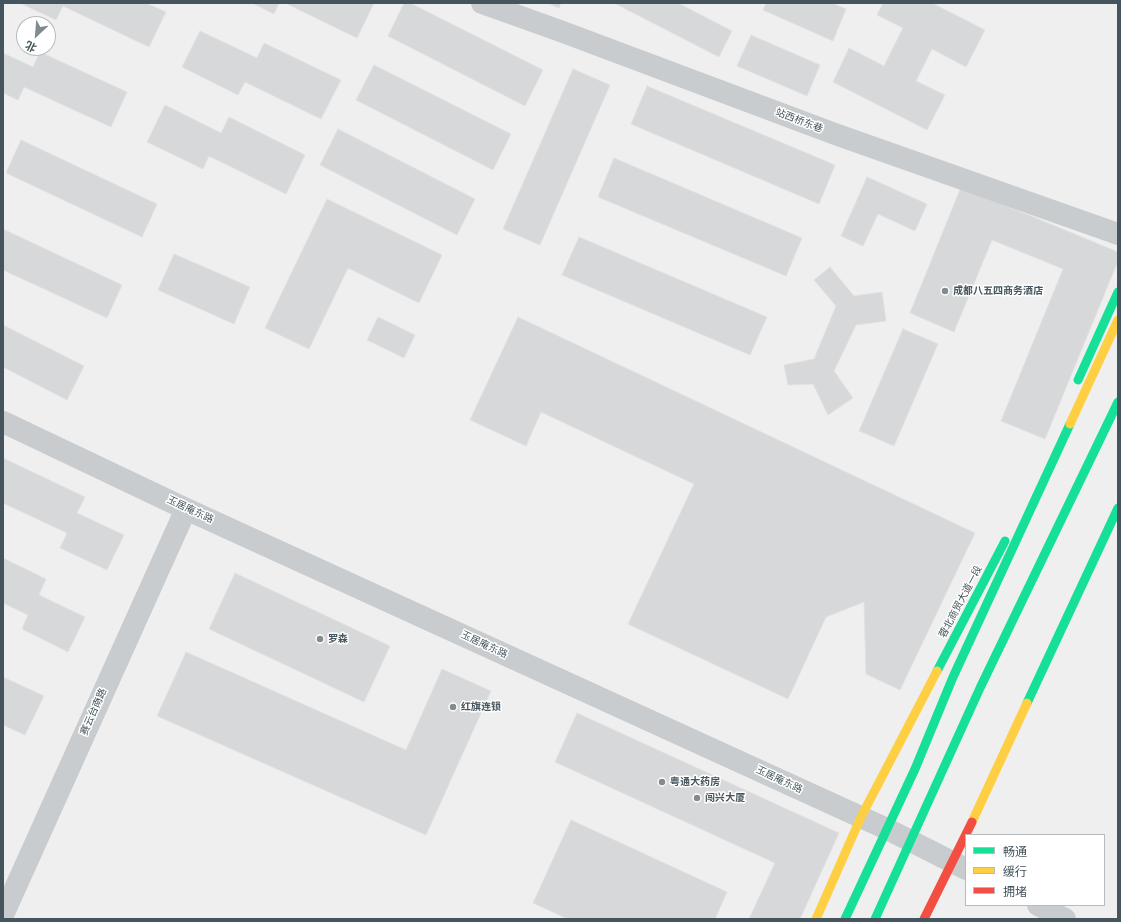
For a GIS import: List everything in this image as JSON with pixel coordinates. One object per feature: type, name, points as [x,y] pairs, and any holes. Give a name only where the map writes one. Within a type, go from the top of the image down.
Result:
[{"type":"main road","points":[[1076,386],[1118,292]]},
{"type":"main road","points":[[845,919],[915,769],[953,677],[1118,320]]},
{"type":"main road","points":[[875,919],[980,688],[1118,402]]},
{"type":"main road","points":[[973,834],[1118,508]]},
{"type":"main road","name":"蓉北商贸大道一段","points":[[816,919],[861,817],[1018,516]]},
{"type":"main road","points":[[924,919],[959,865],[965,852]]},
{"type":"street","name":"站西桥东巷","points":[[482,3],[835,134],[1118,234]]},
{"type":"street","name":"玉居庵东路","points":[[3,422],[186,509],[887,828],[959,865]]},
{"type":"street","name":"赛云台南路","points":[[3,915],[186,509]]},
{"type":"street","points":[[1040,906],[1066,919]]},
{"type":"building","points":[[20,3],[146,3],[166,12],[149,47],[63,6],[56,20],[56,16],[48,16]]},
{"type":"building","points":[[252,3],[279,3],[274,14]]},
{"type":"building","points":[[285,3],[374,3],[357,38]]},
{"type":"building","points":[[404,3],[410,3],[543,70],[525,106],[388,36]]},
{"type":"building","points":[[547,3],[561,3],[559,8]]},
{"type":"building","points":[[614,3],[678,3],[732,31],[719,57]]},
{"type":"building","points":[[766,3],[832,3],[846,9],[833,41],[763,10]]},
{"type":"building","points":[[883,3],[932,3],[985,30],[966,67],[932,49],[916,81],[945,95],[927,130],[833,82],[849,48],[884,66],[903,28],[877,15]]},
{"type":"building","points":[[200,31],[257,58],[264,43],[341,80],[321,119],[245,82],[238,95],[182,67]]},
{"type":"building","points":[[751,35],[820,65],[807,96],[737,66]]},
{"type":"building","points":[[3,53],[33,67],[38,56],[49,56],[127,92],[111,127],[24,87],[18,100],[3,93]]},
{"type":"building","points":[[374,65],[511,134],[493,170],[356,100]]},
{"type":"building","points":[[573,69],[610,85],[540,245],[503,229]]},
{"type":"building","points":[[647,86],[835,165],[819,204],[631,124]]},
{"type":"building","points":[[165,105],[221,133],[229,117],[305,155],[286,194],[209,156],[203,169],[147,142]]},
{"type":"building","points":[[338,129],[475,199],[457,235],[320,165]]},
{"type":"building","points":[[21,140],[157,204],[142,237],[6,173]]},
{"type":"building","points":[[614,158],[802,238],[786,276],[598,197]]},
{"type":"building","points":[[867,177],[927,204],[915,231],[878,214],[863,246],[841,236]]},
{"type":"building","name":"成都八五四商务酒店","points":[[961,187],[1118,252],[1118,261],[1045,439],[1001,421],[1063,269],[992,240],[954,332],[910,313]]},
{"type":"building","points":[[327,199],[442,255],[419,303],[348,268],[309,349],[265,328]]},
{"type":"building","points":[[3,229],[122,285],[107,318],[3,270]]},
{"type":"building","points":[[579,237],[767,317],[750,355],[562,275]]},
{"type":"building","points":[[174,254],[250,287],[234,324],[158,290]]},
{"type":"building","points":[[830,267],[854,296],[882,292],[886,321],[856,325],[834,371],[853,398],[828,415],[813,384],[788,385],[784,365],[814,359],[836,306],[814,280]]},
{"type":"building","points":[[378,317],[415,335],[404,358],[367,340]]},
{"type":"building","points":[[518,317],[975,533],[900,690],[866,674],[864,602],[826,617],[788,699],[628,624],[694,484],[541,412],[526,446],[470,420]]},
{"type":"building","points":[[3,325],[84,366],[67,400],[3,367]]},
{"type":"building","points":[[903,329],[938,344],[894,446],[859,431]]},
{"type":"building","points":[[3,458],[85,497],[77,513],[124,535],[107,570],[60,548],[67,533],[3,503]]},
{"type":"building","points":[[3,558],[46,579],[39,595],[85,617],[68,652],[22,629],[28,615],[3,603]]},
{"type":"building","points":[[235,573],[390,646],[364,702],[209,629]]},
{"type":"building","points":[[186,652],[406,750],[442,669],[491,691],[426,835],[157,716]]},
{"type":"building","points":[[3,677],[44,696],[25,735],[3,725]]},
{"type":"building","name":"闯兴大厦","points":[[577,713],[839,833],[800,919],[749,919],[775,863],[555,762]]},
{"type":"building","points":[[571,820],[727,892],[715,919],[568,919],[533,903]]},
{"type":"traffic: fast","points":[[1078,380],[1118,292]]},
{"type":"traffic: fast","points":[[875,919],[980,688],[1118,402]]},
{"type":"traffic: fast","points":[[845,919],[915,769],[953,677],[1070,424]]},
{"type":"traffic: fast","points":[[1027,703],[1118,508]]},
{"type":"traffic: fast","points":[[937,671],[1005,541]]},
{"type":"traffic: slow","points":[[1070,424],[1118,320]]},
{"type":"traffic: slow","points":[[816,919],[861,817],[937,671]]},
{"type":"traffic: slow","points":[[972,822],[1027,703]]},
{"type":"traffic: jam","points":[[966,834],[972,822]]},
{"type":"traffic: jam","points":[[924,919],[965,836]]},
{"type":"place","name":"成都八五四商务酒店","points":[[945,291]]},
{"type":"place","name":"罗森","points":[[320,639]]},
{"type":"place","name":"红旗连锁","points":[[453,707]]},
{"type":"place","name":"粤通大药房","points":[[662,782]]},
{"type":"place","name":"闯兴大厦","points":[[697,798]]}]
